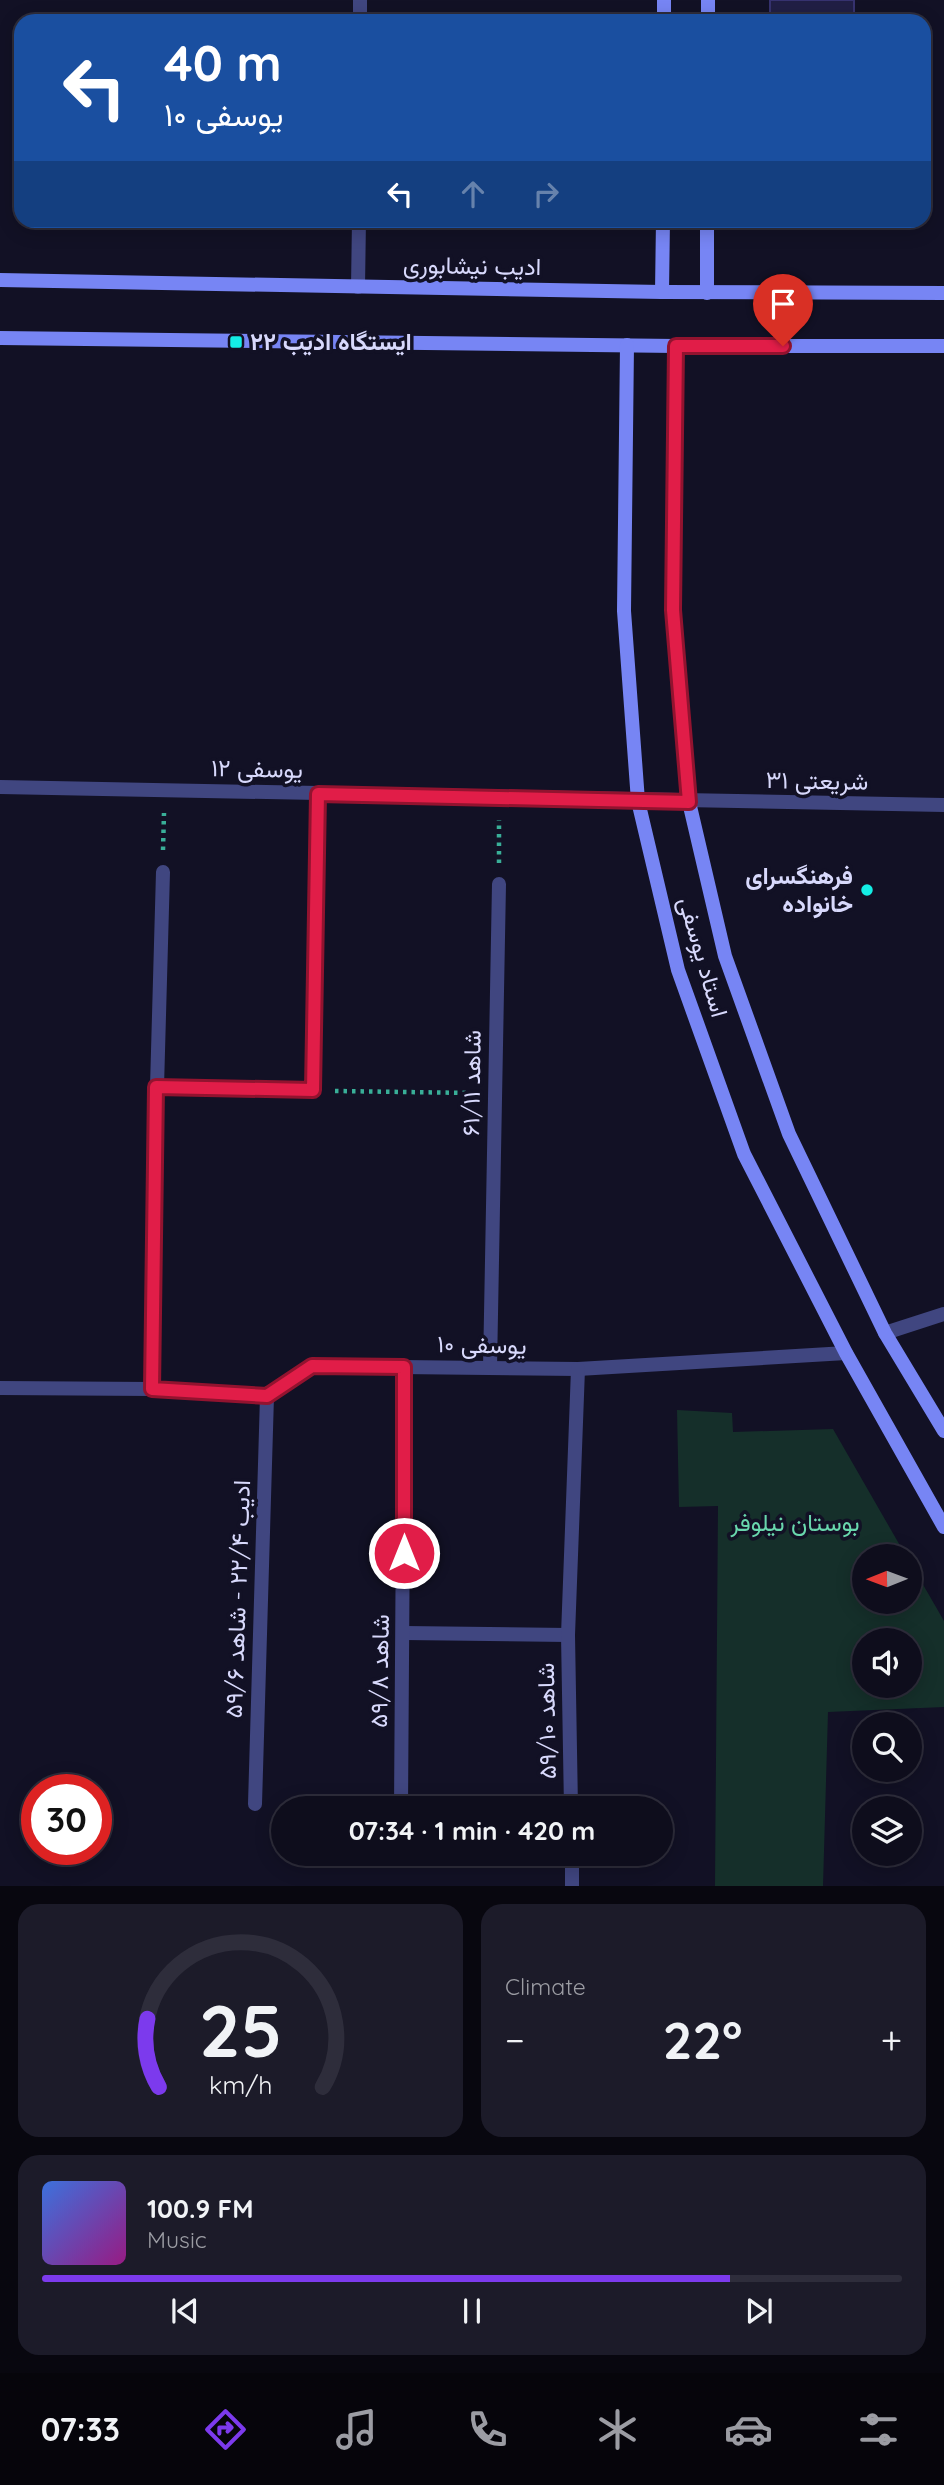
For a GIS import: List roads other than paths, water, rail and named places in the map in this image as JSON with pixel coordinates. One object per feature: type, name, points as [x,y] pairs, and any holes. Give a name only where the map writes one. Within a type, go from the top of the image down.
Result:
[{"type":"street","points":[[358,287],[359,228]]},
{"type":"street","points":[[662,292],[663,228]]},
{"type":"street","points":[[707,228],[707,292]]},
{"type":"street","name":"ادیب نیشابوری","points":[[0,280],[662,292],[944,293]]},
{"type":"street","points":[[0,338],[676,346],[944,346]]},
{"type":"street","name":"استاد یوسفی","points":[[627,345],[624,611],[638,801],[678,970],[744,1153],[845,1353],[944,1527]]},
{"type":"street","name":"استاد یوسفی","points":[[676,346],[673,610],[689,802],[725,956],[789,1134],[885,1333],[944,1431]]},
{"type":"street","name":"یوسفی ۱۲","points":[[0,786],[638,801]]},
{"type":"street","points":[[156,1087],[313,1090],[318,794]]},
{"type":"street","name":"شریعتی ۳۱","points":[[638,801],[944,805]]},
{"type":"street","points":[[152,1389],[156,1087],[163,872]]},
{"type":"street","name":"شاهد ۶۱/۱۱","points":[[490,1368],[499,884]]},
{"type":"street","points":[[885,1333],[944,1314]]},
{"type":"street","name":"یوسفی ۱۰","points":[[267,1396],[312,1366],[578,1369],[845,1353]]},
{"type":"street","name":"شاهد ۵۹/۸","points":[[401,1796],[404,1367]]},
{"type":"street","name":"شاهد ۵۹/‍۱۰","points":[[571,1796],[568,1634],[578,1369]]},
{"type":"street","points":[[0,1388],[152,1389],[267,1396]]},
{"type":"street","name":"ادیب ۲۲/۴ - شاهد ۵۹/۶","points":[[255,1804],[267,1396]]},
{"type":"street","points":[[404,1633],[568,1634]]},
{"type":"street","points":[[572,1866],[572,1886]]},
{"type":"place","name":"ایستگاه ادیب ۲۲","points":[[236,342]]},
{"type":"place","name":"فرهنگسرای خانواده","points":[[867,890]]},
{"type":"park label","name":"بوستان نیلوفر","points":[[795,1523]]}]
